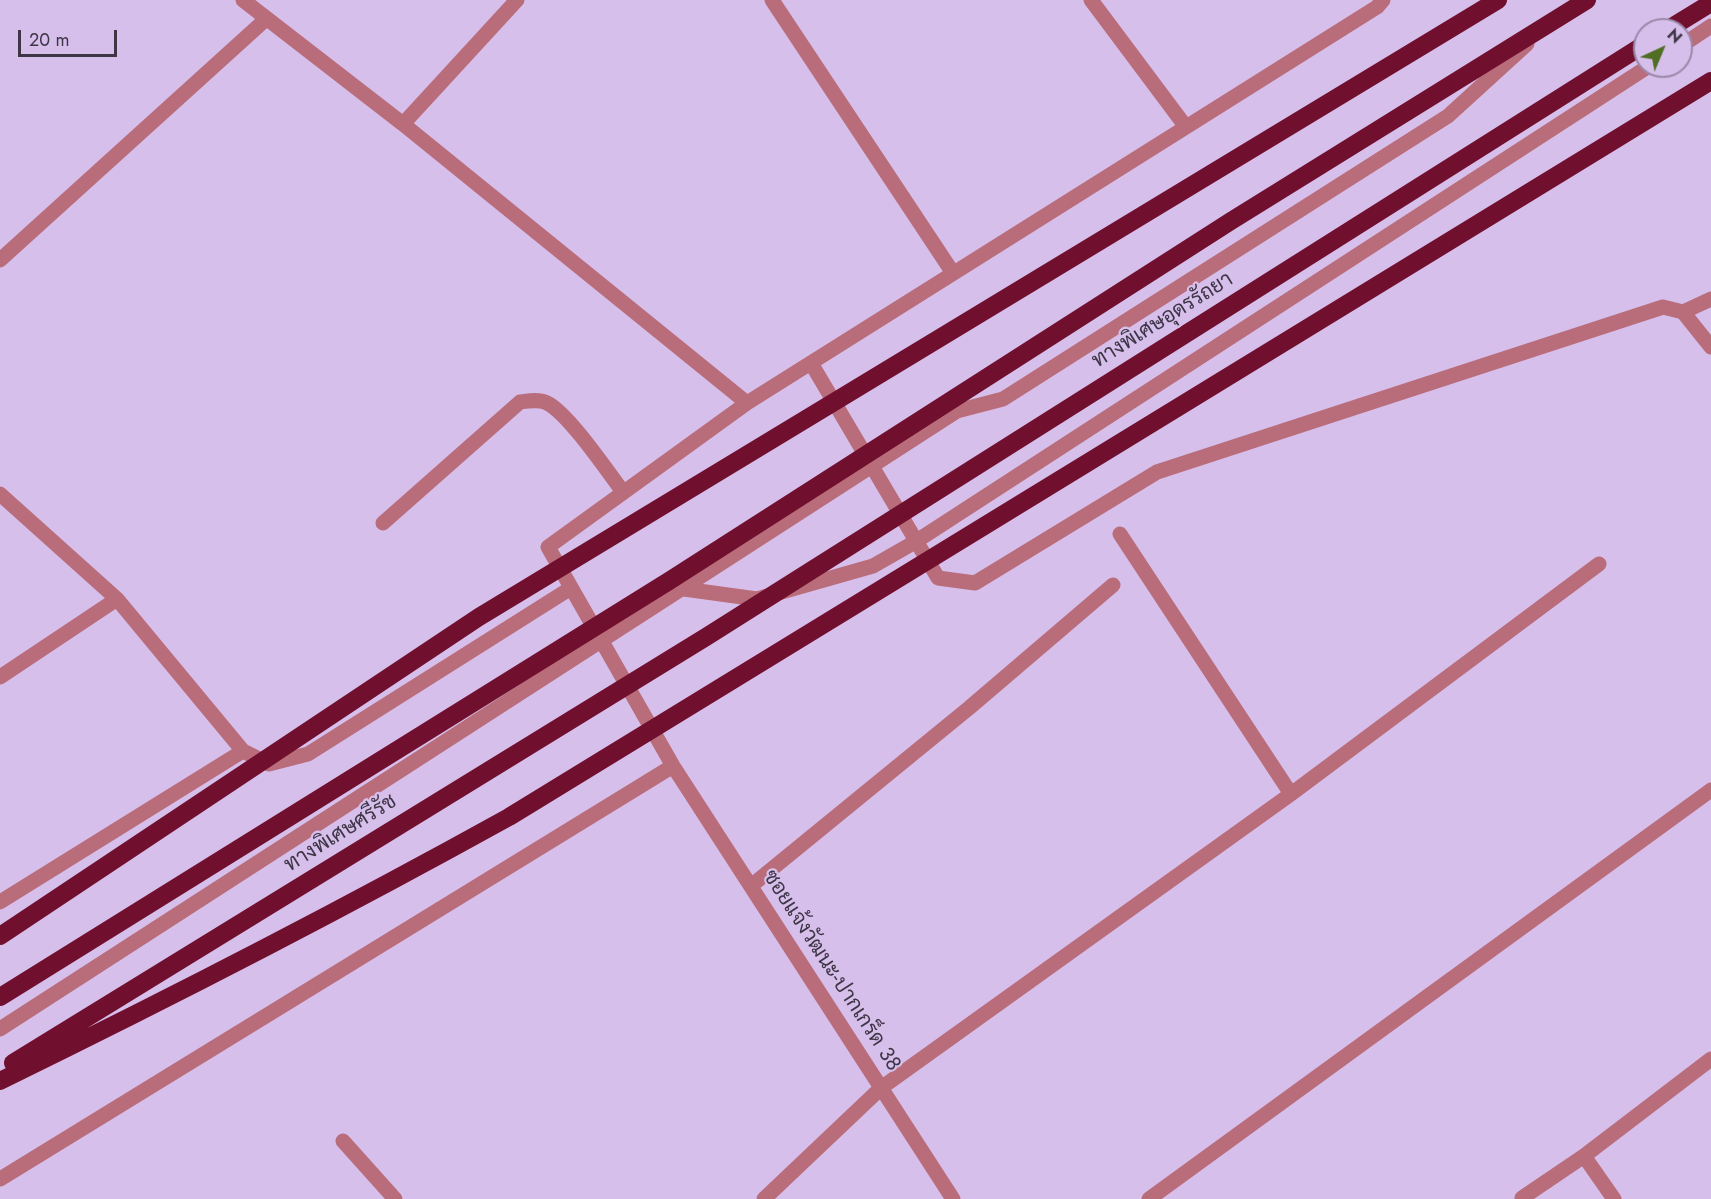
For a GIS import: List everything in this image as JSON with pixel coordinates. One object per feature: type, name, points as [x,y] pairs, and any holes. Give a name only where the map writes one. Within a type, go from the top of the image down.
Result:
[{"type":"highway","points":[[0,936],[478,617],[1498,0]]},
{"type":"highway","points":[[676,585],[1231,221],[1587,0]]},
{"type":"highway","points":[[1687,18],[1711,3]]},
{"type":"highway","name":"ทางพิเศษอุดรรัถยา","points":[[706,637],[1633,52]]},
{"type":"highway","points":[[0,1081],[222,972],[509,817],[1711,81]]},
{"type":"highway","name":"ทางพิเศษศรีรัช","points":[[0,997],[676,585]]},
{"type":"highway","name":"ทางพิเศษศรีรัช","points":[[0,1071],[706,637]]},
{"type":"street","points":[[243,0],[403,124],[747,403]]},
{"type":"street","points":[[403,124],[517,0]]},
{"type":"street","points":[[772,0],[953,273]]},
{"type":"street","points":[[1091,0],[1186,127]]},
{"type":"street","points":[[383,523],[520,402],[527,401],[548,403],[561,415],[579,434],[623,492],[747,403],[1377,7],[1383,0]]},
{"type":"street","points":[[0,1029],[602,642],[676,585],[873,468],[957,411],[1003,399],[1448,116],[1575,0]]},
{"type":"street","points":[[0,260],[266,20]]},
{"type":"street","points":[[1693,38],[1711,26]]},
{"type":"street","points":[[676,585],[757,599],[873,566],[915,542],[1633,77]]},
{"type":"street","points":[[1683,312],[1711,299]]},
{"type":"street","points":[[811,363],[938,578],[975,583],[1156,472],[1663,307],[1683,312],[1711,347]]},
{"type":"street","name":"ซอยแจ้งวัฒนะ-ปากเกร็ด 38","points":[[623,492],[548,547],[673,766],[953,1199]]},
{"type":"street","points":[[0,494],[117,599],[243,751],[269,764],[308,754],[571,588]]},
{"type":"street","points":[[1120,534],[1291,794]]},
{"type":"street","points":[[764,1199],[881,1089],[1291,794],[1599,564]]},
{"type":"street","points":[[751,886],[969,708],[1113,585]]},
{"type":"street","points":[[0,677],[117,599]]},
{"type":"street","points":[[0,902],[243,751]]},
{"type":"street","points":[[0,1179],[673,766]]},
{"type":"street","points":[[1149,1199],[1711,790]]},
{"type":"street","points":[[1522,1198],[1709,1065]]},
{"type":"street","points":[[343,1141],[395,1199]]},
{"type":"street","points":[[1584,1156],[1614,1199]]}]
